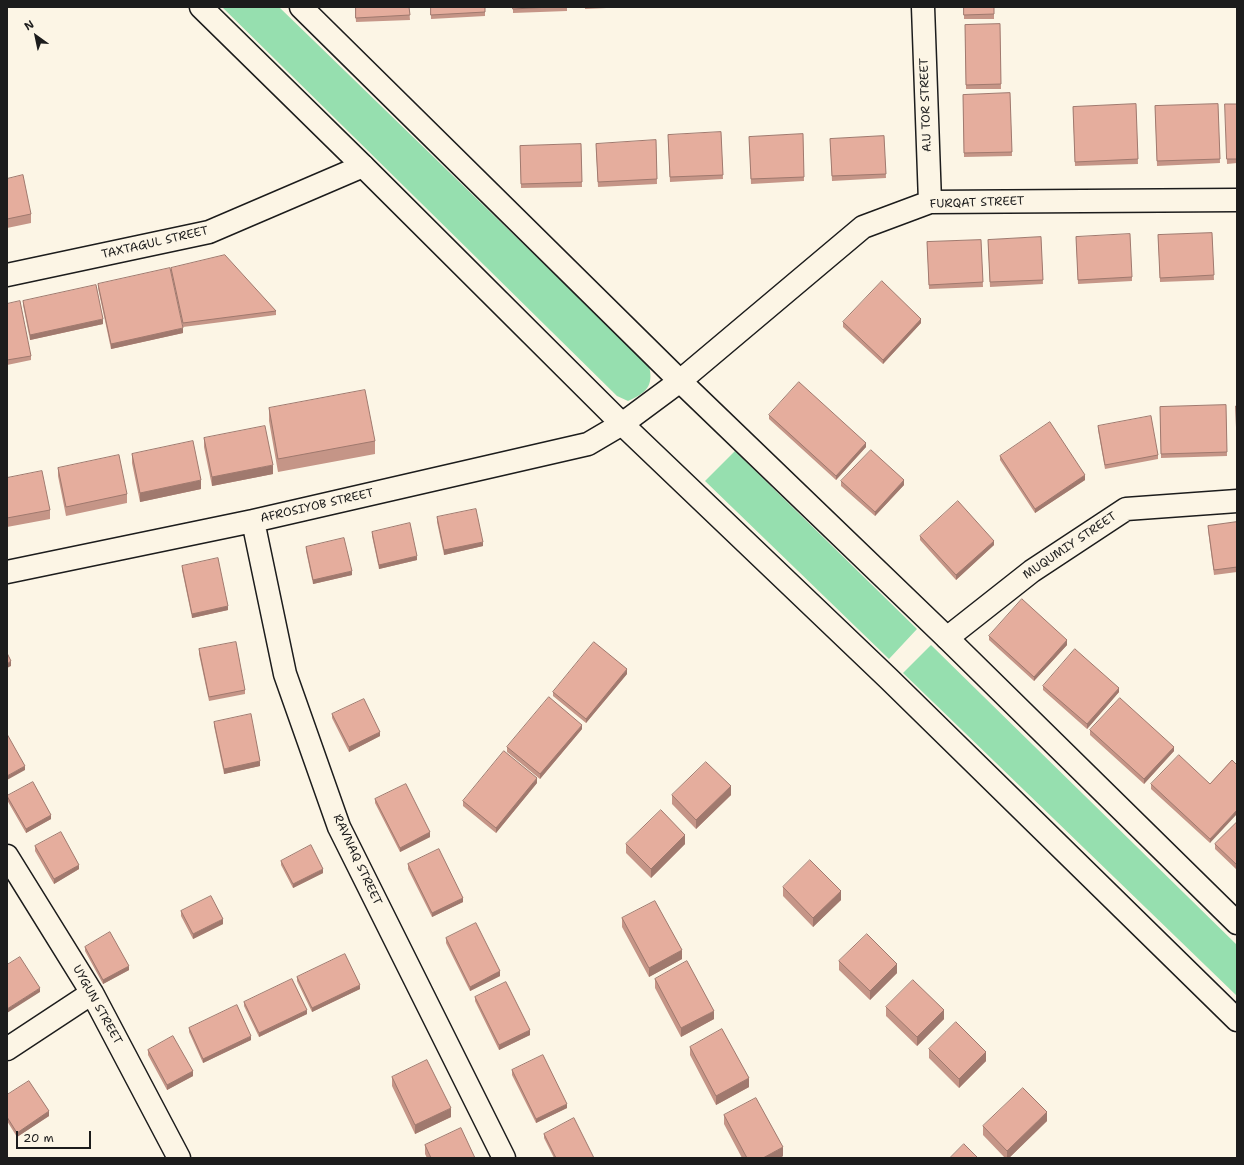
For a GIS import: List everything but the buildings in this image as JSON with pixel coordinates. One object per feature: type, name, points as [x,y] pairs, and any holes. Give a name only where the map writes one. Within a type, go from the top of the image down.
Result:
[{"type":"street","points":[[201,7],[622,424],[889,679],[1237,1020]]},
{"type":"street","points":[[302,7],[680,381],[947,638],[1237,922]]},
{"type":"street","name":"A.U TOR STREET","points":[[923,7],[930,202]]},
{"type":"street","name":"TAXTAGUL STREET","points":[[7,275],[209,232],[363,166]]},
{"type":"street","name":"FURQAT STREET","points":[[622,424],[680,381],[863,228],[930,202],[1237,200]]},
{"type":"street","name":"AFROSIYOB STREET","points":[[7,572],[253,521],[588,444],[622,424]]},
{"type":"street","name":"MUQUMIY STREET","points":[[947,638],[1032,570],[1126,509],[1237,500]]},
{"type":"street","name":"RAVNAQ STREET","points":[[253,521],[285,674],[339,827],[504,1158]]},
{"type":"street","name":"UYGUN STREET","points":[[7,856],[92,993],[179,1158]]},
{"type":"street","points":[[7,1049],[92,993]]},
{"type":"green space","points":[[222,7],[279,7],[649,366],[650,379],[644,392],[628,401],[617,396]]},
{"type":"green space","points":[[735,451],[917,629],[889,659],[705,481]]},
{"type":"green space","points":[[931,645],[1237,945],[1237,996],[903,673]]}]
